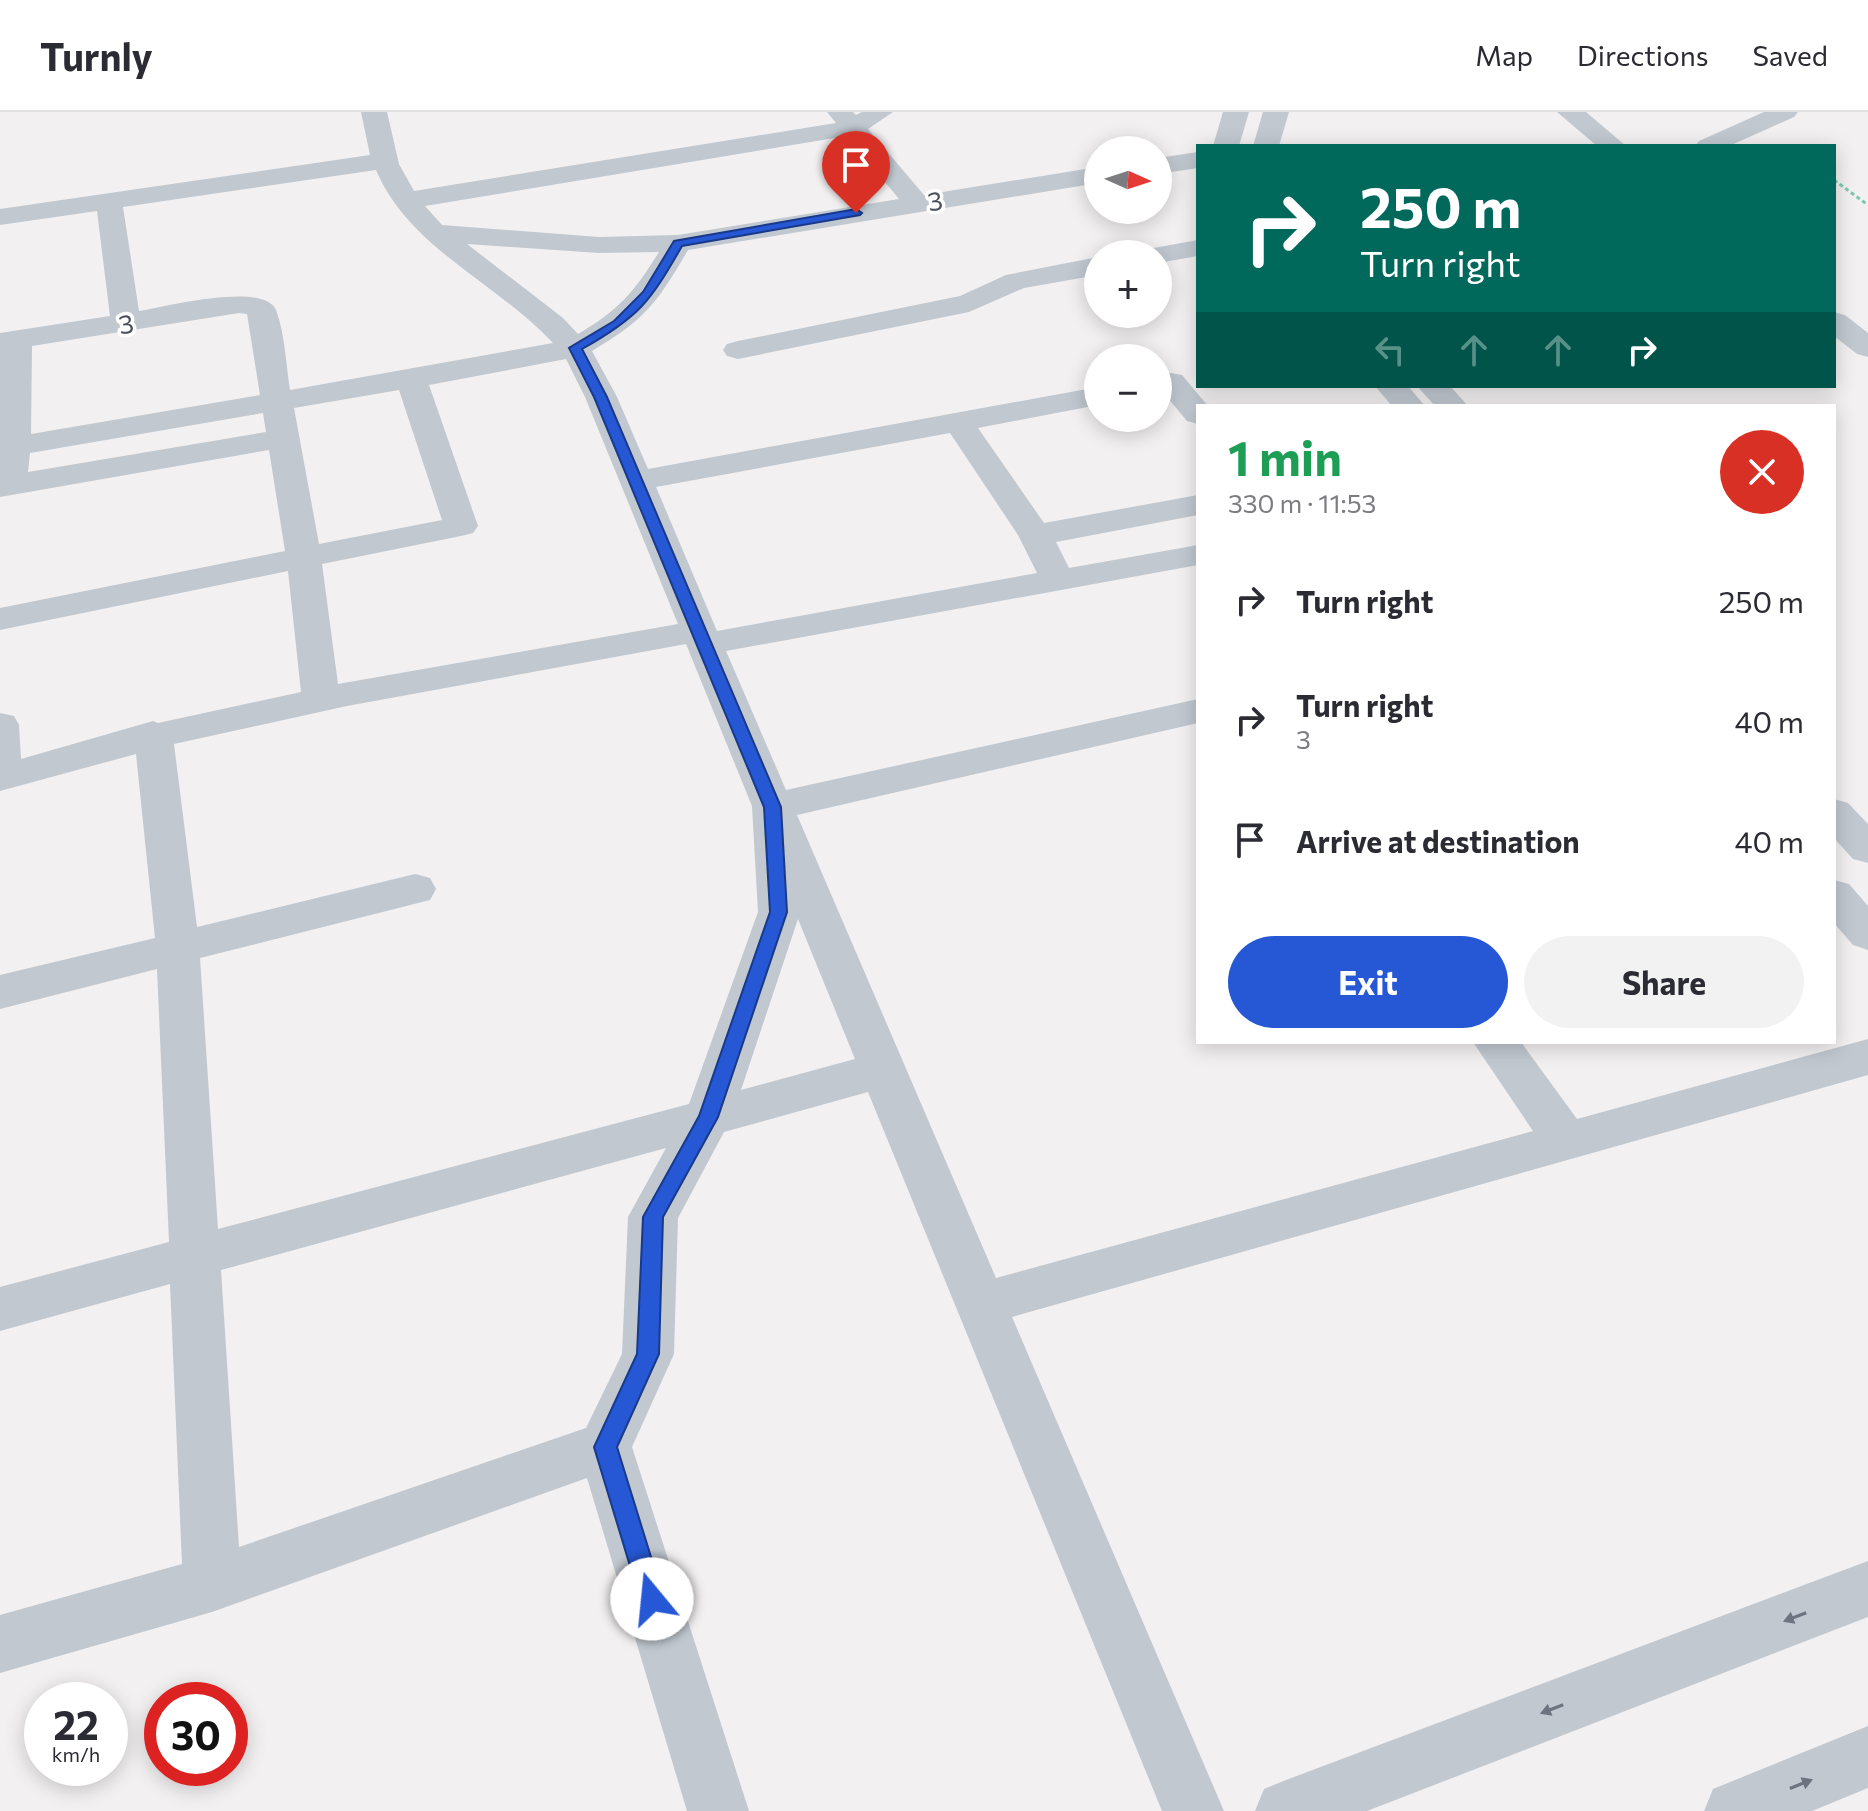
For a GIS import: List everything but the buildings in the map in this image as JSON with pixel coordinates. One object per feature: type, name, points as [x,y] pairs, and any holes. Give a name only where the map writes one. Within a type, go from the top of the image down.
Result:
[{"type":"street","points":[[374,112],[382,161],[419,216],[552,324],[575,348],[601,397],[1193,1811]]},
{"type":"street","points":[[419,216],[880,112]]},
{"type":"street","points":[[1227,144],[1236,112]]},
{"type":"street","points":[[1267,144],[1276,112]]},
{"type":"street","points":[[1570,112],[1610,144]]},
{"type":"street","points":[[1713,144],[1785,112]]},
{"type":"street","points":[[846,120],[916,203]]},
{"type":"street","points":[[1172,164],[1196,160]]},
{"type":"street","points":[[0,217],[382,161]]},
{"type":"street","name":"3","points":[[419,216],[521,241],[599,245],[678,243],[1084,177]]},
{"type":"street","points":[[109,201],[126,324]]},
{"type":"street","points":[[15,446],[575,348],[618,323],[648,294],[678,243]]},
{"type":"street","points":[[1172,253],[1196,248]]},
{"type":"street","points":[[738,350],[969,303],[1016,281],[1084,269]]},
{"type":"street","name":"3","points":[[8,341],[239,304],[252,305],[261,310],[280,402]]},
{"type":"street","points":[[1836,323],[1868,348]]},
{"type":"street","points":[[8,341],[15,446],[3,490],[285,438]]},
{"type":"street","points":[[0,619],[461,526],[411,379]]},
{"type":"street","points":[[1176,382],[1196,411]]},
{"type":"street","points":[[1393,388],[1407,404]]},
{"type":"street","points":[[1435,388],[1450,404]]},
{"type":"street","points":[[636,481],[1084,398]]},
{"type":"street","points":[[280,402],[321,698]]},
{"type":"street","points":[[958,421],[1035,535],[1058,581]]},
{"type":"street","points":[[1035,535],[1196,505]]},
{"type":"street","points":[[0,725],[1,777],[153,734],[321,698],[1058,581],[1196,555]]},
{"type":"street","points":[[772,807],[1196,711]]},
{"type":"street","points":[[153,734],[178,949],[212,1584]]},
{"type":"street","points":[[718,1811],[605,1447],[648,1354],[653,1217],[708,1117],[779,912],[772,807]]},
{"type":"street","points":[[1836,815],[1868,849]]},
{"type":"street","points":[[0,992],[415,889]]},
{"type":"street","points":[[1836,897],[1868,934]]},
{"type":"street","points":[[1497,1044],[1566,1140]]},
{"type":"street","points":[[981,1304],[1868,1057]]},
{"type":"street","points":[[0,1309],[883,1070]]},
{"type":"street","points":[[0,1644],[212,1584],[605,1447]]},
{"type":"street","points":[[1286,1811],[1868,1589]]},
{"type":"street","points":[[1736,1811],[1868,1757]]},
{"type":"path","points":[[1836,181],[1868,205]]},
{"type":"route","points":[[652,1599],[605,1447],[648,1354],[653,1217],[708,1117],[779,912],[772,807],[601,397],[575,348],[618,323],[648,294],[678,243],[856,213]]}]
